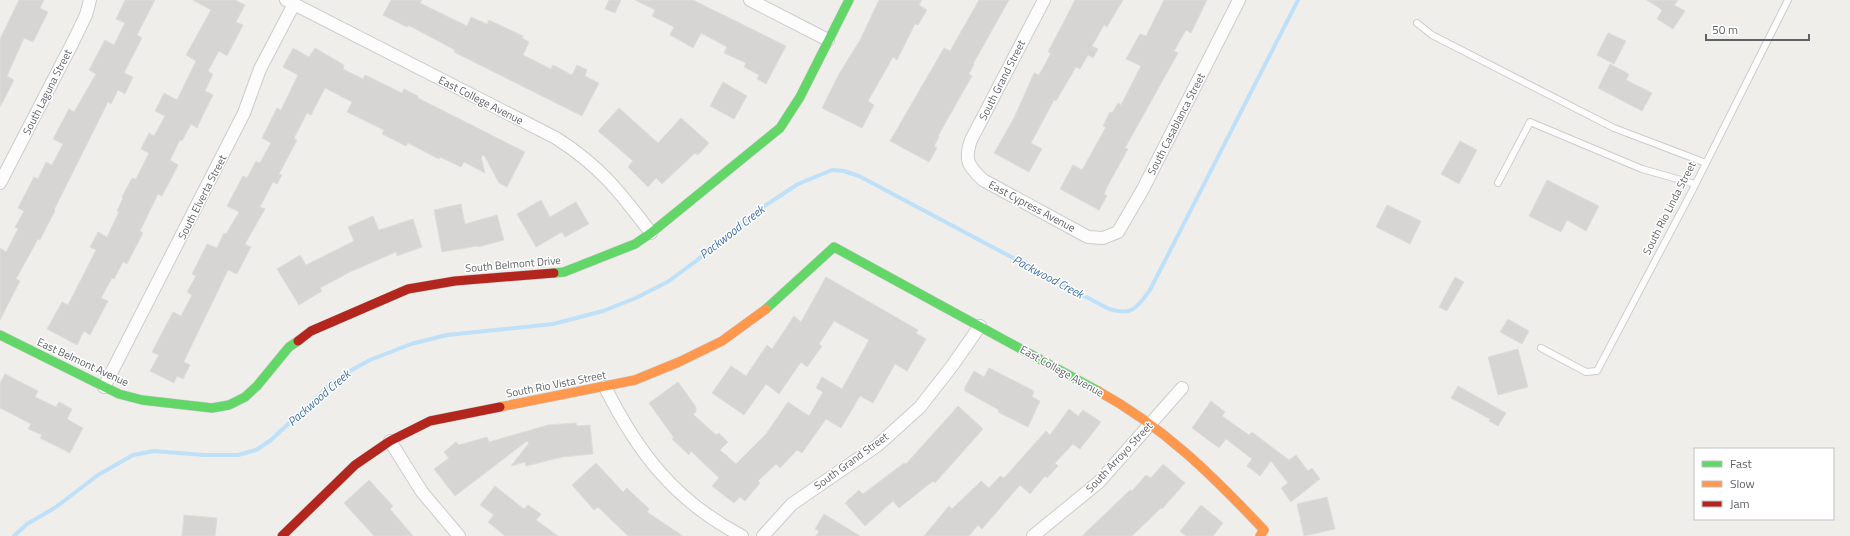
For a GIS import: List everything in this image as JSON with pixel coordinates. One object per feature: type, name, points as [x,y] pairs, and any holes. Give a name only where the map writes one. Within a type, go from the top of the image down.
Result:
[{"type":"street","name":"South Laguna Street","points":[[0,183],[86,15],[90,0]]},
{"type":"street","points":[[750,0],[828,40]]},
{"type":"street","name":"South Belmont Drive","points":[[229,405],[245,397],[257,386],[289,347],[311,331],[376,300],[408,289],[455,281],[564,272],[635,244],[651,233],[780,128],[800,98],[849,0]]},
{"type":"street","name":"South Grand Street","points":[[968,162],[967,152],[972,140],[1044,0]]},
{"type":"street","name":"South Casablanca Street","points":[[1103,238],[1118,232],[1143,189],[1239,0]]},
{"type":"street","name":"East College Avenue","points":[[290,2],[556,138],[599,170],[615,186],[651,233]]},
{"type":"street","name":"South Elverta Street","points":[[104,387],[244,113],[260,69],[290,2]]},
{"type":"street","name":"East Cypress Avenue","points":[[968,162],[983,180],[1088,237],[1103,238]]},
{"type":"street","name":"East College Avenue","points":[[834,247],[1104,394],[1150,424],[1212,475],[1262,533]]},
{"type":"street","name":"South Rio Vista Street","points":[[282,536],[355,465],[390,441],[430,421],[635,380],[679,362],[722,341],[763,312],[834,247]]},
{"type":"street","name":"South Grand Street","points":[[763,536],[792,504],[878,445],[920,407],[952,366],[980,326]]},
{"type":"street","name":"East Belmont Avenue","points":[[0,336],[104,387],[142,400],[192,407],[212,408],[229,405]]},
{"type":"street","points":[[604,386],[622,422],[651,464],[687,499],[720,524],[742,536]]},
{"type":"street","name":"South Arroyo Street","points":[[1033,536],[1046,527],[1099,482],[1182,388]]},
{"type":"street","points":[[390,441],[422,492],[459,536]]},
{"type":"lane","name":"South Rio Linda Street","points":[[1541,348],[1586,372],[1597,371],[1706,163],[1788,0]]},
{"type":"lane","points":[[1417,23],[1432,35],[1614,128],[1706,163]]},
{"type":"lane","points":[[1498,183],[1530,122],[1642,169],[1695,184]]},
{"type":"building","points":[[19,0],[44,0],[40,8],[48,12],[33,42],[24,38],[7,76],[14,80],[0,107],[0,39]]},
{"type":"building","points":[[125,0],[155,0],[137,35],[142,38],[124,73],[133,77],[125,94],[118,90],[111,104],[108,102],[40,240],[38,239],[16,279],[20,281],[0,320],[0,248],[6,252],[18,229],[15,227],[24,211],[18,208],[34,177],[38,179],[46,162],[52,165],[63,144],[53,139],[69,109],[74,112],[96,74],[89,70],[105,40],[114,45],[125,23],[116,19]]},
{"type":"building","points":[[193,0],[235,0],[245,5],[236,22],[243,25],[227,56],[219,51],[208,71],[213,74],[205,91],[213,95],[197,128],[191,124],[182,141],[180,140],[170,160],[178,165],[172,177],[162,196],[158,194],[140,231],[143,233],[127,264],[123,262],[101,298],[108,301],[90,335],[84,331],[77,345],[47,329],[62,302],[68,305],[96,250],[90,247],[98,232],[107,237],[119,212],[117,211],[123,198],[122,197],[132,178],[136,179],[149,153],[141,149],[149,133],[154,136],[165,116],[155,111],[164,93],[177,100],[196,61],[186,55],[211,10]]},
{"type":"building","points":[[391,0],[422,0],[420,3],[467,26],[471,17],[487,24],[489,20],[523,36],[522,38],[529,42],[523,55],[551,69],[553,65],[572,75],[577,65],[587,70],[585,76],[599,83],[582,116],[454,52],[455,50],[408,25],[407,27],[383,15]]},
{"type":"building","points":[[609,0],[621,0],[615,13],[605,9]]},
{"type":"building","points":[[635,0],[693,0],[786,46],[766,84],[757,79],[759,75],[744,67],[746,63],[724,53],[727,47],[701,33],[693,48],[670,35],[674,27],[652,16],[655,10]]},
{"type":"building","points":[[879,0],[922,0],[919,5],[927,10],[918,25],[915,24],[897,60],[893,57],[868,101],[874,105],[862,128],[822,108],[839,74],[860,40]]},
{"type":"building","points":[[979,0],[1009,0],[973,64],[969,74],[972,76],[938,136],[939,137],[934,146],[937,148],[929,162],[890,141],[944,48],[950,51]]},
{"type":"building","points":[[1075,0],[1123,0],[1107,27],[1104,25],[1092,46],[1098,49],[1093,58],[1088,55],[1080,69],[1076,67],[1056,101],[1054,100],[1031,143],[1042,149],[1029,172],[994,153],[1014,118],[1034,73],[1039,75],[1051,53],[1048,52]]},
{"type":"building","points":[[1164,0],[1207,0],[1191,33],[1186,30],[1174,51],[1178,53],[1125,148],[1128,149],[1108,185],[1104,194],[1107,196],[1099,210],[1060,189],[1073,165],[1082,170],[1106,127],[1103,126],[1110,112],[1112,113],[1118,103],[1121,105],[1141,66],[1126,59],[1140,34],[1146,36]]},
{"type":"building","points":[[1647,0],[1678,0],[1674,5],[1685,11],[1673,29],[1657,19],[1662,10]]},
{"type":"building","points":[[1608,33],[1626,41],[1614,64],[1597,55]]},
{"type":"building","points":[[293,48],[309,57],[315,48],[344,65],[343,69],[363,79],[365,75],[402,93],[404,89],[418,96],[418,98],[525,152],[507,187],[499,183],[484,155],[481,157],[485,173],[464,162],[461,167],[440,157],[439,159],[408,143],[406,146],[382,134],[384,130],[347,112],[352,102],[325,88],[311,115],[307,113],[294,138],[297,140],[279,174],[282,175],[277,184],[273,182],[260,207],[265,209],[245,244],[251,247],[237,274],[228,270],[184,362],[190,365],[183,379],[177,376],[174,383],[150,371],[159,355],[152,352],[173,312],[181,316],[192,295],[187,292],[196,276],[192,274],[207,244],[217,248],[224,233],[226,234],[239,212],[227,206],[243,176],[247,178],[256,161],[260,163],[271,143],[262,138],[277,108],[281,110],[298,75],[283,67]]},
{"type":"building","points":[[1610,64],[1629,74],[1626,80],[1652,93],[1642,111],[1598,88]]},
{"type":"building","points":[[723,82],[747,96],[734,119],[710,106]]},
{"type":"building","points":[[619,108],[658,143],[681,118],[709,143],[698,155],[695,153],[662,184],[656,178],[648,187],[628,167],[633,161],[598,131]]},
{"type":"building","points":[[1460,141],[1477,150],[1459,184],[1441,174]]},
{"type":"building","points":[[1547,180],[1599,206],[1586,231],[1567,220],[1561,232],[1529,216]]},
{"type":"building","points":[[541,200],[550,217],[576,202],[589,224],[565,237],[562,232],[536,247],[517,214]]},
{"type":"building","points":[[461,204],[465,224],[497,215],[504,240],[478,247],[442,252],[434,210]]},
{"type":"building","points":[[1387,205],[1421,221],[1410,244],[1376,227]]},
{"type":"building","points":[[373,216],[379,230],[413,219],[422,247],[397,256],[396,252],[350,272],[320,288],[322,291],[299,305],[277,269],[300,255],[306,265],[354,241],[348,227]]},
{"type":"building","points":[[826,277],[918,330],[916,333],[926,339],[907,371],[895,364],[873,403],[860,396],[841,428],[826,419],[802,453],[797,450],[780,468],[776,464],[758,481],[760,483],[745,501],[740,497],[734,503],[712,486],[719,478],[691,451],[689,455],[672,439],[674,438],[649,403],[678,382],[696,407],[696,412],[693,414],[716,435],[719,433],[728,442],[720,450],[736,464],[766,434],[788,402],[809,416],[823,392],[816,388],[822,377],[842,389],[869,340],[834,321],[819,344],[822,346],[807,367],[801,362],[779,394],[766,384],[744,415],[712,393],[731,366],[746,376],[767,345],[772,349],[794,316],[801,322]]},
{"type":"building","points":[[1455,277],[1464,282],[1447,311],[1439,307]]},
{"type":"building","points":[[1508,319],[1529,331],[1522,344],[1500,332]]},
{"type":"building","points":[[1518,349],[1528,387],[1498,395],[1488,357]]},
{"type":"building","points":[[989,368],[1034,391],[1032,397],[1040,401],[1028,427],[998,412],[999,410],[965,391],[965,387],[974,371],[984,377]]},
{"type":"building","points":[[5,374],[38,391],[35,397],[56,407],[59,402],[72,409],[67,419],[83,428],[70,453],[40,438],[42,435],[28,429],[31,424],[0,408],[0,383]]},
{"type":"building","points":[[1458,386],[1506,413],[1498,426],[1489,421],[1490,419],[1451,398]]},
{"type":"building","points":[[1211,401],[1225,412],[1222,416],[1249,435],[1252,432],[1289,460],[1296,455],[1308,471],[1312,468],[1320,479],[1291,502],[1281,488],[1288,483],[1271,461],[1260,476],[1247,466],[1252,459],[1226,439],[1219,448],[1192,428]]},
{"type":"building","points":[[958,406],[983,429],[935,483],[933,481],[899,508],[893,501],[865,526],[845,503],[859,490],[863,494],[904,463],[906,464]]},
{"type":"building","points":[[1069,409],[1078,416],[1083,410],[1101,422],[1080,449],[1073,444],[1055,463],[1058,466],[1047,478],[1045,476],[1030,494],[1020,485],[982,529],[978,525],[969,536],[924,536],[949,506],[952,509],[981,481],[989,488],[1000,476],[1004,478],[1046,431],[1050,435]]},
{"type":"building","points":[[576,423],[577,426],[590,425],[593,454],[562,457],[526,466],[525,462],[511,466],[529,443],[527,441],[455,496],[434,469],[449,458],[444,452],[456,442],[459,445],[487,437],[489,442],[548,425]]},
{"type":"building","points":[[596,463],[623,492],[627,488],[649,509],[647,512],[683,536],[628,536],[598,507],[594,510],[572,485]]},
{"type":"building","points":[[1163,464],[1185,483],[1162,509],[1161,508],[1132,536],[1082,536],[1130,490],[1132,491],[1146,475],[1151,478]]},
{"type":"building","points":[[369,480],[393,506],[390,509],[413,536],[374,536],[344,503]]},
{"type":"building","points":[[495,486],[524,509],[528,505],[541,514],[536,520],[558,536],[505,536],[488,522],[494,515],[480,505]]},
{"type":"building","points":[[1327,497],[1335,529],[1304,536],[1297,504]]},
{"type":"building","points":[[1201,505],[1223,523],[1213,536],[1186,536],[1180,531]]},
{"type":"building","points":[[824,514],[860,536],[816,536],[819,531],[815,529]]},
{"type":"building","points":[[184,515],[217,518],[215,536],[182,536]]},
{"type":"waterway","name":"Packwood Creek","points":[[14,536],[27,524],[56,507],[98,475],[133,455],[154,451],[204,455],[238,455],[256,450],[271,440],[330,385],[348,372],[370,360],[411,344],[447,335],[553,324],[603,311],[636,298],[669,281],[757,211],[798,184],[832,170],[844,171],[859,176],[1109,309],[1123,312],[1129,311],[1137,306],[1150,290],[1298,0]]},
{"type":"traffic: fast","points":[[554,273],[564,272],[635,244],[651,233],[780,128],[800,97],[849,0]]},
{"type":"traffic: fast","points":[[766,309],[834,247],[1098,391]]},
{"type":"traffic: fast","points":[[0,335],[119,394],[142,400],[212,408],[229,405],[245,397],[257,386],[289,347],[298,341]]},
{"type":"traffic: slow","points":[[500,407],[635,380],[679,362],[722,341],[766,309]]},
{"type":"traffic: slow","points":[[1098,391],[1145,420],[1187,454],[1264,530],[1260,536]]},
{"type":"traffic: jam","points":[[298,341],[311,331],[408,289],[455,281],[554,273]]},
{"type":"traffic: jam","points":[[282,536],[355,465],[390,441],[430,421],[500,407]]}]
